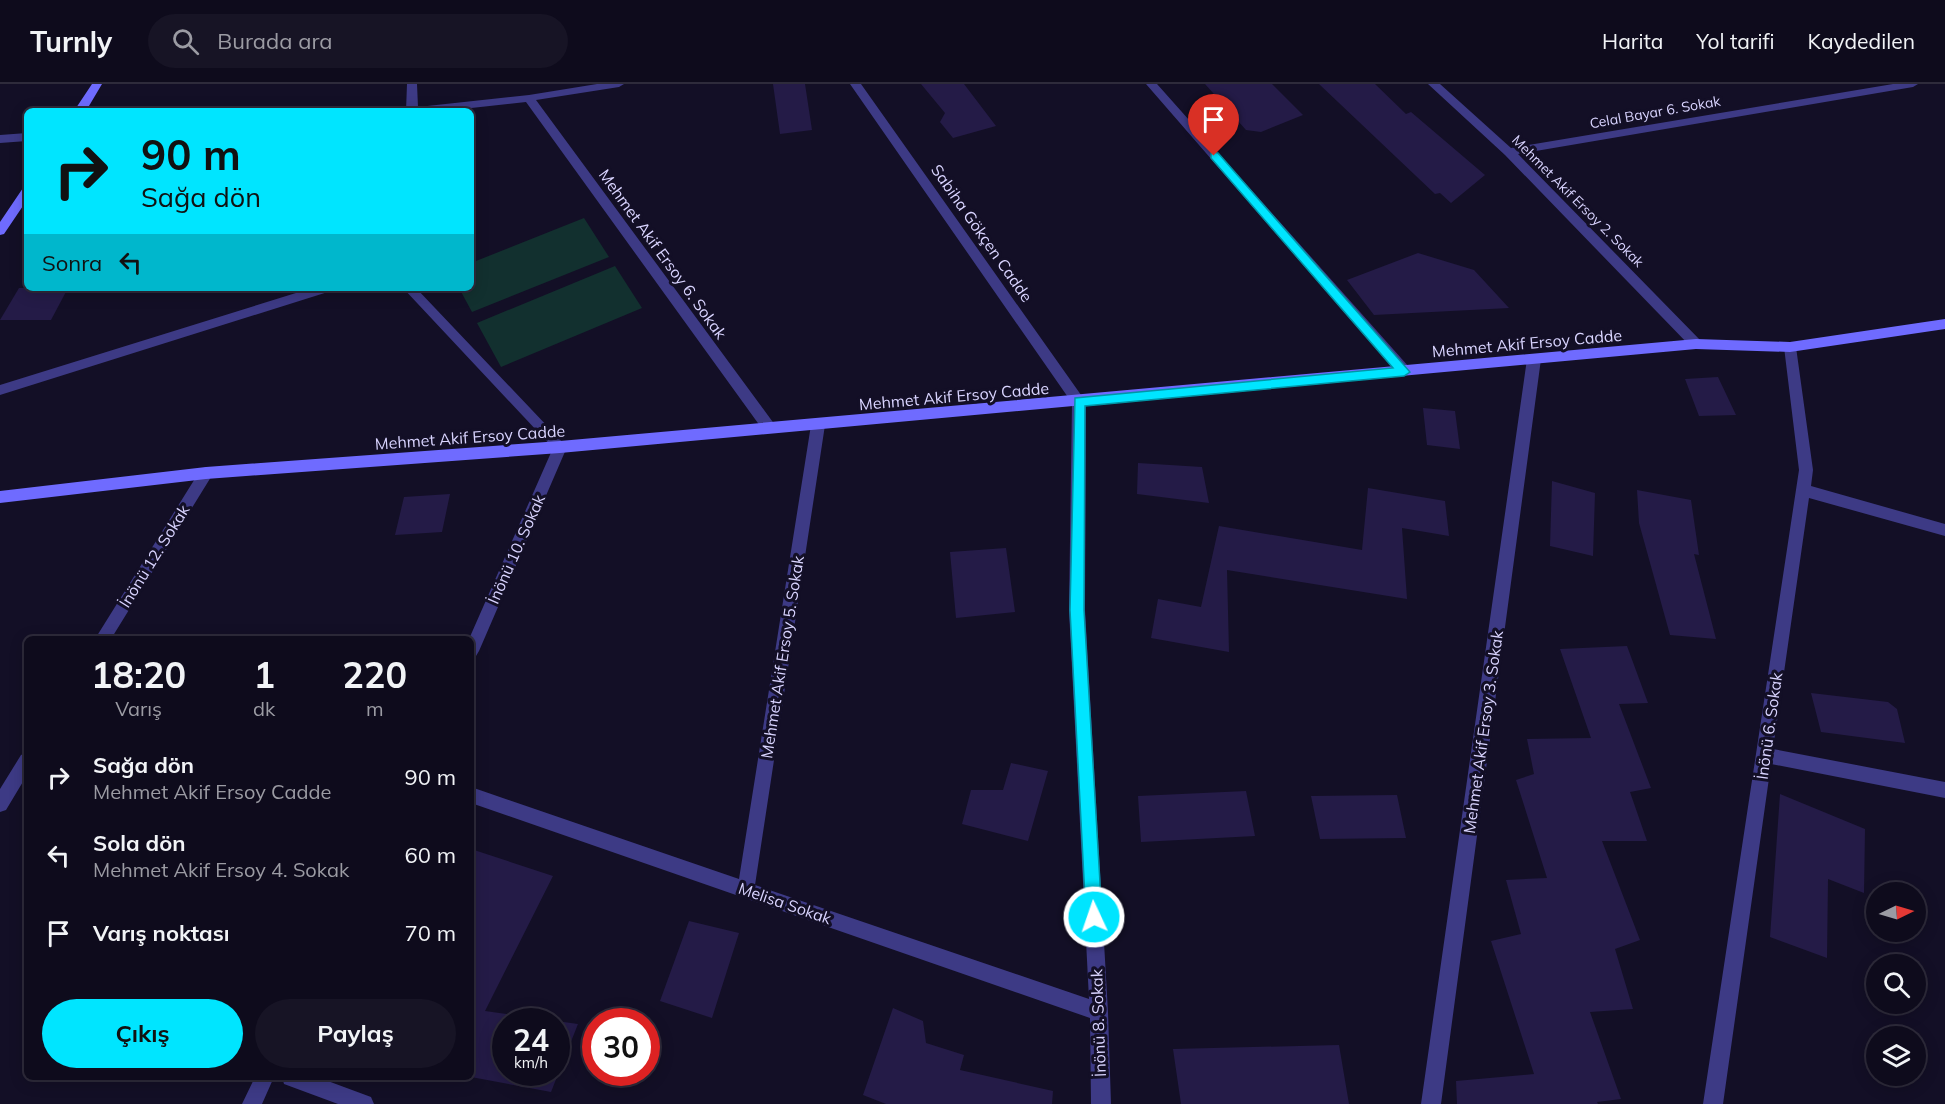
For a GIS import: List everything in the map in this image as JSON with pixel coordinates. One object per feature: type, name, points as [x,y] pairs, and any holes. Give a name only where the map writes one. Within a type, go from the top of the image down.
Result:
[{"type":"street","points":[[82,108],[97,84]]},
{"type":"street","points":[[412,84],[413,108]]},
{"type":"street","points":[[440,108],[530,98],[619,84]]},
{"type":"street","points":[[1151,84],[1404,372]]},
{"type":"street","name":"Mehmet Akif Ersoy 2. Sokak","points":[[1433,84],[1509,152],[1696,344]]},
{"type":"street","name":"Celal Bayar 6. Sokak","points":[[1509,152],[1913,84]]},
{"type":"street","name":"Sabiha Gökçen Cadde","points":[[859,85],[1079,402]]},
{"type":"street","name":"Mehmet Akif Ersoy 6. Sokak","points":[[530,98],[770,429]]},
{"type":"street","points":[[0,139],[24,137]]},
{"type":"street","points":[[0,231],[24,195]]},
{"type":"street","points":[[0,390],[317,291]]},
{"type":"street","points":[[412,291],[560,447]]},
{"type":"street","name":"Mehmet Akif Ersoy Cadde","points":[[0,497],[206,473],[818,425],[1696,344],[1790,347],[1945,324]]},
{"type":"street","name":"İnönü 6. Sokak","points":[[1713,1104],[1806,470],[1790,347]]},
{"type":"street","name":"Mehmet Akif Ersoy 3. Sokak","points":[[1431,1104],[1534,359]]},
{"type":"street","name":"İnönü 8. Sokak","points":[[1079,402],[1077,610],[1099,1012],[1101,1104]]},
{"type":"street","name":"Mehmet Akif Ersoy 5. Sokak","points":[[746,890],[818,425]]},
{"type":"street","name":"İnönü 10. Sokak","points":[[474,644],[560,447]]},
{"type":"street","name":"İnönü 12. Sokak","points":[[105,636],[206,473]]},
{"type":"street","points":[[1803,490],[1945,530]]},
{"type":"street","points":[[1764,755],[1945,790]]},
{"type":"street","points":[[0,804],[24,765]]},
{"type":"street","name":"Melisa Sokak","points":[[474,796],[1099,1012]]},
{"type":"street","points":[[252,1104],[264,1080]]},
{"type":"street","points":[[299,1080],[364,1104]]},
{"type":"green space","points":[[584,218],[609,257],[472,312],[461,291],[474,291],[474,262]]},
{"type":"green space","points":[[615,266],[642,308],[501,367],[477,323]]},
{"type":"building","points":[[773,84],[805,84],[812,130],[780,134]]},
{"type":"building","points":[[921,84],[964,84],[996,126],[953,138],[940,122],[945,113]]},
{"type":"building","points":[[1205,84],[1272,84],[1303,115],[1261,132],[1246,130]]},
{"type":"building","points":[[1319,84],[1375,84],[1406,114],[1411,112],[1485,175],[1451,203],[1440,193],[1435,194]]},
{"type":"building","points":[[1418,253],[1474,270],[1509,308],[1374,315],[1347,280]]},
{"type":"building","points":[[19,288],[24,288],[24,291],[66,291],[51,320],[0,320]]},
{"type":"building","points":[[1718,377],[1736,415],[1699,416],[1685,379]]},
{"type":"building","points":[[1423,408],[1455,411],[1460,449],[1427,445]]},
{"type":"building","points":[[1138,463],[1202,467],[1209,503],[1137,494]]},
{"type":"building","points":[[1552,481],[1595,493],[1593,556],[1550,546]]},
{"type":"building","points":[[1368,488],[1445,501],[1449,536],[1402,528],[1407,599],[1227,570],[1229,652],[1151,638],[1158,599],[1201,607],[1219,526],[1362,550]]},
{"type":"building","points":[[1637,490],[1691,500],[1699,555],[1694,554],[1716,639],[1670,635],[1639,523]]},
{"type":"building","points":[[450,494],[442,532],[395,535],[404,497]]},
{"type":"building","points":[[1006,548],[1015,612],[956,618],[950,552]]},
{"type":"building","points":[[1627,646],[1648,703],[1619,704],[1651,788],[1630,792],[1647,841],[1602,841],[1640,940],[1615,949],[1633,1009],[1590,1012],[1621,1099],[1597,1102],[1598,1104],[1457,1104],[1456,1081],[1534,1074],[1491,941],[1521,934],[1506,880],[1547,878],[1516,780],[1534,774],[1527,739],[1591,738],[1560,649]]},
{"type":"building","points":[[1811,693],[1888,702],[1897,709],[1905,743],[1821,732]]},
{"type":"building","points":[[1011,763],[1048,771],[1028,841],[962,824],[971,790],[1003,790]]},
{"type":"building","points":[[1246,791],[1255,836],[1141,842],[1138,796]]},
{"type":"building","points":[[1780,794],[1865,829],[1864,893],[1828,879],[1827,958],[1770,937]]},
{"type":"building","points":[[1397,795],[1406,838],[1320,839],[1311,796]]},
{"type":"building","points":[[474,850],[553,876],[485,1011],[492,1012],[492,1081],[474,1078]]},
{"type":"building","points":[[689,921],[739,933],[712,1018],[660,1001]]},
{"type":"building","points":[[893,1008],[923,1021],[926,1043],[964,1055],[960,1070],[1053,1091],[1052,1104],[886,1104],[863,1095]]},
{"type":"building","points":[[570,1023],[578,1024],[570,1044]]},
{"type":"building","points":[[1339,1045],[1349,1104],[1181,1104],[1173,1049]]},
{"type":"building","points":[[519,1086],[553,1086],[551,1092]]},
{"type":"route","points":[[1094,917],[1077,610],[1079,402],[1404,372],[1214,156]]}]
